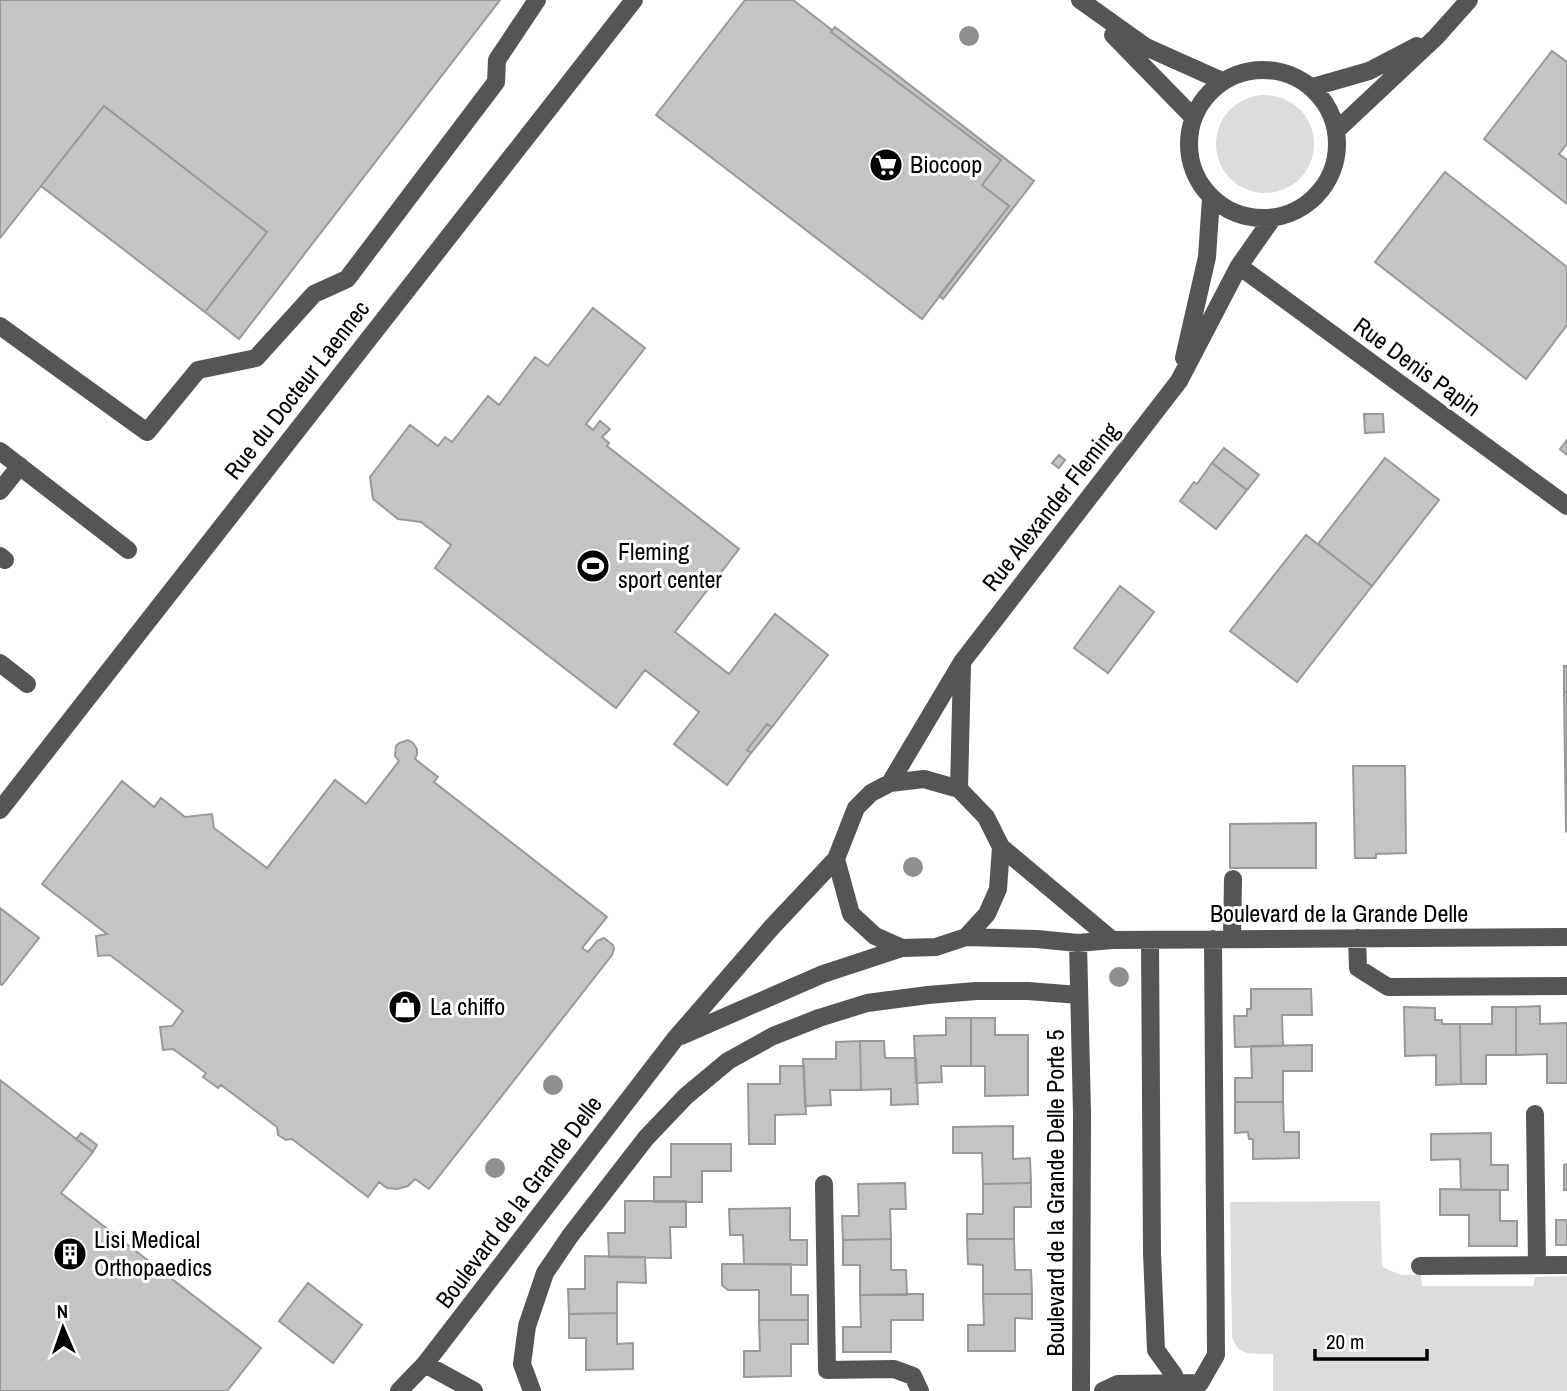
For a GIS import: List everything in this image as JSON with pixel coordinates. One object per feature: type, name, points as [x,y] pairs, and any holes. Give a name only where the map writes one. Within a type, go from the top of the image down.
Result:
[{"type":"street","points":[[0,326],[147,432],[198,370],[256,358],[314,294],[348,279],[496,82],[497,60],[537,0]]},
{"type":"street","name":"Rue du Docteur Laennec","points":[[0,810],[634,0]]},
{"type":"street","points":[[1079,0],[1146,47],[1222,81]]},
{"type":"street","points":[[1079,0],[1194,117]]},
{"type":"street","points":[[1337,130],[1436,37],[1469,0]]},
{"type":"street","points":[[1313,87],[1368,71],[1436,37]]},
{"type":"street","points":[[1268,69],[1292,75],[1313,87],[1328,107],[1337,130],[1337,155],[1330,178],[1315,198],[1295,212],[1272,219],[1250,218],[1229,210],[1211,198],[1198,180],[1190,160],[1189,138],[1194,117],[1205,97],[1222,81],[1245,71],[1268,69]]},
{"type":"street","name":"Rue Alexander Fleming","points":[[1179,382],[1207,257],[1211,198]]},
{"type":"street","name":"Rue Alexander Fleming","points":[[890,783],[962,662],[1179,382],[1239,266],[1272,219]]},
{"type":"street","name":"Rue Denis Papin","points":[[1239,266],[1567,506]]},
{"type":"street","points":[[0,451],[128,551]]},
{"type":"street","points":[[0,491],[20,467]]},
{"type":"street","points":[[959,789],[962,662]]},
{"type":"street","points":[[0,663],[27,684]]},
{"type":"street","points":[[1001,846],[998,889],[987,914],[967,937],[936,947],[902,948],[875,936],[851,914],[836,859],[856,808],[871,793],[890,783],[925,779],[959,789],[986,817],[1001,846],[1112,940]]},
{"type":"street","name":"Boulevard de la Grande Delle","points":[[400,1391],[425,1364],[675,1039],[836,859]]},
{"type":"street","points":[[1232,939],[1233,879]]},
{"type":"street","name":"Boulevard de la Grande Delle","points":[[967,937],[1078,943],[1112,940],[1567,937]]},
{"type":"street","points":[[1357,938],[1358,968],[1388,987],[1567,986]]},
{"type":"street","points":[[1103,1391],[1118,1384],[1175,1387],[1200,1383],[1216,1355],[1213,939]]},
{"type":"street","points":[[1150,940],[1152,1253],[1156,1350],[1174,1375],[1175,1387]]},
{"type":"street","name":"Boulevard de la Grande Delle Porte 5","points":[[1078,943],[1082,1113],[1081,1391]]},
{"type":"street","name":"Boulevard de la Grande Delle","points":[[675,1039],[823,974],[902,948]]},
{"type":"street","name":"Boulevard de la Grande Delle Porte 5","points":[[532,1391],[522,1364],[527,1326],[545,1273],[570,1236],[646,1138],[686,1096],[729,1061],[773,1036],[867,1003],[976,992],[1028,991],[1079,995]]},
{"type":"street","points":[[1535,1114],[1537,1265]]},
{"type":"street","points":[[824,1184],[827,1370],[894,1369],[913,1376],[920,1391]]},
{"type":"street","points":[[1420,1266],[1567,1265]]},
{"type":"street","points":[[425,1364],[473,1391]]},
{"type":"shaded area","points":[[1265,95],[1284,99],[1299,110],[1310,125],[1314,144],[1310,163],[1299,178],[1284,189],[1265,193],[1246,189],[1231,178],[1220,163],[1216,144],[1220,125],[1231,110],[1246,99]]},
{"type":"shaded area","points":[[1380,1201],[1382,1267],[1401,1275],[1421,1275],[1422,1286],[1533,1286],[1535,1277],[1567,1276],[1567,1391],[1273,1391],[1273,1354],[1243,1351],[1232,1337],[1230,1202]]},
{"type":"building","points":[[0,0],[500,0],[239,339],[205,312],[267,232],[104,106],[0,238]]},
{"type":"building","points":[[745,0],[793,0],[832,30],[831,32],[1001,160],[982,185],[1009,206],[922,319],[656,115]]},
{"type":"building","points":[[835,27],[1034,181],[943,299],[939,296],[1009,206],[982,185],[1001,160],[831,32]]},
{"type":"building","points":[[1552,51],[1567,62],[1567,144],[1559,154],[1567,160],[1567,204],[1484,139]]},
{"type":"building","points":[[104,106],[267,232],[205,312],[41,186]]},
{"type":"building","points":[[1445,172],[1567,267],[1567,325],[1526,379],[1375,262]]},
{"type":"building","points":[[593,308],[645,348],[586,424],[593,430],[600,421],[610,429],[602,437],[609,443],[607,446],[739,549],[675,632],[729,674],[775,614],[828,655],[772,727],[767,724],[747,750],[751,753],[727,785],[674,744],[699,712],[645,670],[616,708],[435,568],[451,545],[421,522],[398,519],[373,499],[370,477],[410,425],[438,446],[445,437],[452,442],[488,396],[499,405],[535,357],[548,366]]},
{"type":"building","points":[[1364,414],[1383,414],[1384,432],[1365,433]]},
{"type":"building","points":[[1567,440],[1567,455],[1560,449]]},
{"type":"building","points":[[1224,448],[1259,475],[1247,490],[1212,463]]},
{"type":"building","points":[[1059,455],[1065,460],[1059,468],[1052,463]]},
{"type":"building","points":[[1385,458],[1439,500],[1372,586],[1318,544]]},
{"type":"building","points":[[1212,463],[1247,490],[1216,529],[1180,501]]},
{"type":"building","points":[[1306,535],[1372,586],[1297,682],[1230,631]]},
{"type":"building","points":[[1120,586],[1154,612],[1108,673],[1074,648]]},
{"type":"building","points":[[1564,666],[1567,666],[1567,692],[1564,692]]},
{"type":"building","points":[[1564,692],[1567,692],[1566,831]]},
{"type":"building","points":[[767,724],[772,727],[751,753],[747,750]]},
{"type":"building","points":[[408,740],[417,749],[415,759],[438,777],[434,782],[607,917],[582,948],[588,952],[597,941],[604,938],[614,949],[429,1189],[415,1179],[408,1186],[397,1189],[387,1188],[379,1182],[368,1197],[292,1139],[286,1140],[278,1135],[277,1127],[221,1085],[218,1088],[203,1077],[206,1073],[173,1049],[163,1050],[160,1027],[172,1026],[183,1011],[110,955],[98,956],[96,936],[107,934],[42,884],[122,781],[154,807],[161,798],[185,817],[212,814],[214,828],[267,868],[335,780],[366,804],[399,761],[395,756],[396,746]]},
{"type":"building","points":[[1353,766],[1405,766],[1406,853],[1355,858]]},
{"type":"building","points":[[1316,823],[1316,868],[1230,868],[1230,824]]},
{"type":"building","points":[[0,908],[39,938],[2,985],[0,984]]},
{"type":"building","points":[[1251,989],[1311,989],[1312,1015],[1282,1015],[1283,1046],[1235,1047],[1234,1016],[1247,1016],[1247,1009],[1251,1009]]},
{"type":"building","points":[[1540,1006],[1540,1024],[1567,1023],[1567,1083],[1547,1083],[1547,1054],[1516,1055],[1516,1007]]},
{"type":"building","points":[[1404,1007],[1435,1008],[1435,1020],[1442,1020],[1442,1024],[1460,1024],[1461,1084],[1436,1085],[1436,1055],[1405,1056]]},
{"type":"building","points":[[1492,1007],[1516,1007],[1516,1055],[1486,1055],[1486,1084],[1461,1084],[1460,1024],[1492,1024]]},
{"type":"building","points":[[946,1018],[971,1018],[971,1066],[941,1066],[942,1082],[916,1083],[914,1036],[946,1035]]},
{"type":"building","points":[[971,1018],[995,1018],[995,1035],[1028,1035],[1028,1095],[985,1096],[985,1066],[971,1066]]},
{"type":"building","points":[[860,1041],[884,1041],[885,1058],[916,1058],[918,1104],[891,1105],[891,1089],[861,1090]]},
{"type":"building","points":[[860,1041],[861,1090],[830,1090],[831,1105],[805,1106],[803,1059],[836,1059],[836,1042]]},
{"type":"building","points":[[1312,1045],[1312,1071],[1283,1071],[1283,1102],[1235,1102],[1235,1078],[1252,1078],[1251,1046]]},
{"type":"building","points":[[780,1066],[804,1066],[806,1114],[775,1115],[775,1144],[749,1144],[748,1084],[780,1084]]},
{"type":"building","name":"Lisi Medical Orthopaedics","points":[[0,1080],[93,1152],[61,1193],[261,1348],[227,1391],[0,1391]]},
{"type":"building","points":[[1235,1102],[1283,1102],[1284,1132],[1299,1132],[1299,1158],[1253,1159],[1253,1139],[1249,1139],[1248,1132],[1235,1133]]},
{"type":"building","points":[[1013,1126],[1013,1159],[1030,1158],[1031,1183],[983,1184],[982,1153],[953,1153],[953,1127]]},
{"type":"building","points":[[81,1133],[97,1145],[93,1152],[76,1139]]},
{"type":"building","points":[[1491,1133],[1491,1165],[1508,1165],[1508,1190],[1461,1190],[1460,1159],[1431,1160],[1431,1134]]},
{"type":"building","points":[[671,1144],[731,1144],[731,1171],[702,1171],[702,1202],[654,1202],[654,1177],[671,1177]]},
{"type":"building","points":[[1567,1164],[1567,1190],[1564,1190],[1564,1165]]},
{"type":"building","points":[[905,1183],[906,1209],[890,1209],[891,1239],[843,1240],[842,1216],[859,1216],[858,1184]]},
{"type":"building","points":[[1031,1183],[1031,1207],[1014,1207],[1014,1239],[967,1239],[967,1214],[983,1214],[983,1184]]},
{"type":"building","points":[[1440,1189],[1500,1190],[1500,1221],[1517,1221],[1517,1246],[1469,1246],[1469,1215],[1440,1215]]},
{"type":"building","points":[[625,1201],[686,1201],[686,1227],[670,1227],[671,1258],[609,1257],[608,1233],[625,1233]]},
{"type":"building","points":[[790,1208],[790,1240],[807,1240],[807,1265],[744,1264],[743,1235],[730,1235],[729,1209]]},
{"type":"building","points":[[1556,1220],[1567,1220],[1567,1245],[1556,1245]]},
{"type":"building","points":[[891,1239],[891,1270],[906,1270],[907,1295],[860,1295],[860,1265],[843,1265],[843,1240]]},
{"type":"building","points":[[967,1239],[1014,1239],[1015,1270],[1031,1270],[1032,1294],[983,1294],[983,1265],[968,1264]]},
{"type":"building","points":[[585,1256],[645,1257],[646,1283],[617,1282],[617,1313],[569,1314],[568,1289],[585,1289]]},
{"type":"building","points":[[722,1264],[791,1264],[791,1295],[808,1295],[808,1320],[759,1320],[759,1290],[728,1290],[722,1285]]},
{"type":"building","points":[[308,1283],[362,1325],[333,1363],[279,1321]]},
{"type":"building","points":[[923,1294],[923,1320],[891,1320],[891,1352],[843,1352],[843,1327],[861,1327],[860,1295]]},
{"type":"building","points":[[983,1294],[1032,1294],[1032,1319],[1015,1318],[1015,1351],[968,1351],[968,1325],[984,1325]]},
{"type":"building","points":[[617,1313],[617,1344],[633,1343],[633,1369],[586,1370],[586,1338],[569,1338],[569,1314]]},
{"type":"building","points":[[759,1320],[808,1320],[808,1344],[791,1344],[791,1376],[744,1377],[744,1351],[760,1351]]},
{"type":"place","name":"Biocoop","points":[[886,165]]},
{"type":"place","name":"Fleming sport center","points":[[593,566]]},
{"type":"place","name":"La chiffo","points":[[405,1007]]},
{"type":"place","name":"Lisi Medical Orthopaedics","points":[[70,1254]]}]
